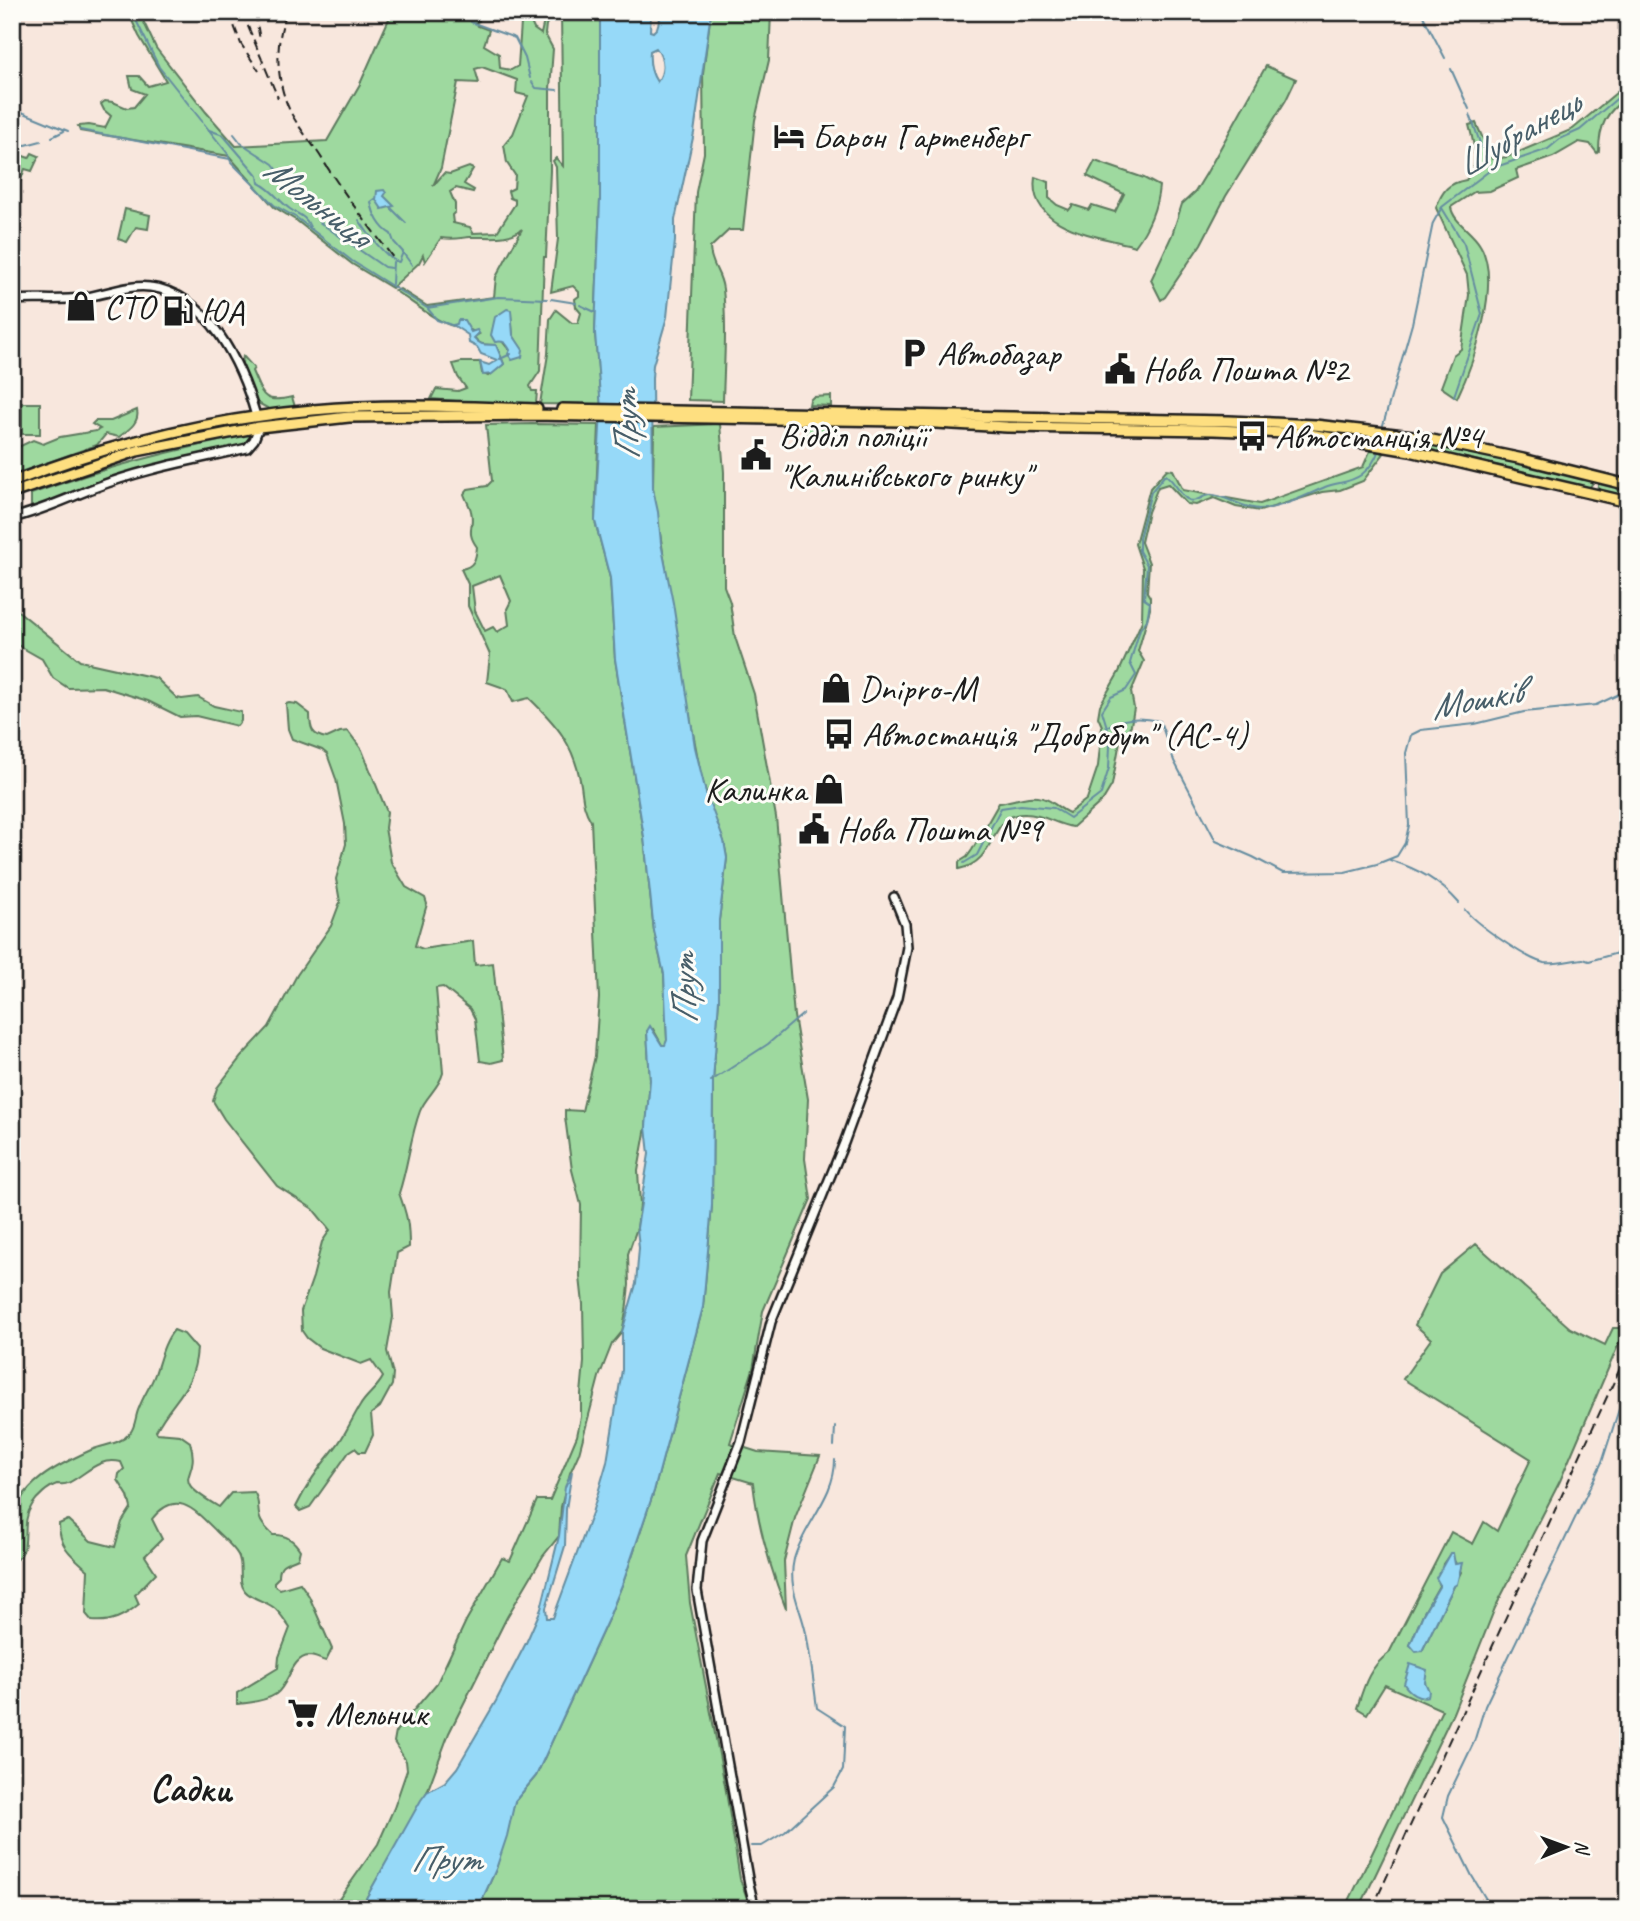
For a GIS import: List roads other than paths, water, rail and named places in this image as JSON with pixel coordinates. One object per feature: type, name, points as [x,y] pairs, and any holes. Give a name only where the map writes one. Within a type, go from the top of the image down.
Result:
[{"type":"main road","points":[[12,493],[155,446],[349,412]]},
{"type":"main road","points":[[12,482],[153,435],[256,416],[349,412],[532,412],[1373,432],[1413,436],[1628,485]]},
{"type":"main road","points":[[1315,430],[1628,502]]},
{"type":"main road","points":[[153,435],[155,446]]},
{"type":"main road","points":[[1410,451],[1413,436]]},
{"type":"main road","points":[[1592,494],[1595,477]]},
{"type":"street","points":[[12,300],[78,299],[146,286],[169,291],[189,304],[228,346],[241,371],[256,416]]},
{"type":"street","points":[[12,518],[46,509],[152,469],[247,447],[254,440],[259,427]]},
{"type":"street","points":[[755,1909],[697,1590],[699,1555],[741,1442],[771,1322],[845,1143],[897,998],[907,947],[905,924],[894,897]]},
{"type":"water","name":"Прут","points":[[600,12],[651,12],[650,31],[653,32],[662,12],[711,12],[694,133],[675,220],[667,317],[653,365],[652,378],[653,489],[661,543],[695,747],[706,793],[724,841],[727,858],[719,920],[712,1205],[703,1307],[654,1491],[624,1580],[536,1776],[515,1801],[496,1869],[478,1909],[360,1909],[421,1800],[427,1792],[445,1782],[457,1768],[526,1643],[541,1609],[559,1536],[565,1487],[572,1471],[566,1509],[565,1546],[546,1608],[547,1618],[553,1618],[592,1513],[607,1462],[622,1370],[622,1332],[636,1284],[639,1248],[637,1228],[649,1154],[646,1127],[650,1080],[647,1031],[650,1026],[662,1045],[665,1045],[667,1040],[664,974],[654,931],[644,837],[615,659],[610,578],[595,521],[601,409],[595,333],[600,200]],"holes":[[[656,48],[662,69],[657,82],[651,67],[650,51]]]},
{"type":"water","points":[[384,190],[384,196],[394,206],[382,209],[376,200],[377,191]]},
{"type":"water","points":[[507,309],[511,310],[513,335],[523,350],[522,357],[512,360],[506,344],[495,342],[491,335],[495,317]]},
{"type":"water","points":[[458,320],[464,320],[471,332],[477,330],[479,333],[474,338],[479,343],[496,345],[504,364],[492,374],[483,375],[480,362],[489,365],[497,360],[481,354],[477,347],[469,343],[468,335],[453,325],[457,324]]},
{"type":"water","points":[[1450,1553],[1453,1553],[1455,1564],[1462,1563],[1457,1584],[1422,1651],[1416,1652],[1410,1645],[1423,1614],[1440,1585],[1436,1578]]},
{"type":"water","points":[[1410,1664],[1427,1670],[1425,1682],[1428,1696],[1414,1694],[1404,1684]]},
{"type":"waterway","name":"Мольниця","points":[[132,12],[159,67],[228,154],[231,162],[274,205],[297,218],[352,261],[427,308],[498,297],[547,299]]},
{"type":"waterway","points":[[467,12],[471,22],[515,38],[525,58],[530,78]]},
{"type":"waterway","points":[[1421,12],[1445,58]]},
{"type":"waterway","points":[[1451,69],[1469,109]]},
{"type":"waterway","points":[[532,82],[536,88],[557,90]]},
{"type":"waterway","name":"Шубранець","points":[[1383,425],[1412,324],[1433,223],[1442,207],[1493,168],[1548,149],[1560,139],[1580,130],[1628,89]]},
{"type":"waterway","points":[[12,108],[68,131]]},
{"type":"waterway","points":[[1470,114],[1489,169]]},
{"type":"waterway","points":[[80,130],[230,159]]},
{"type":"waterway","points":[[209,130],[223,135],[258,176],[259,183],[304,218],[310,227]]},
{"type":"waterway","points":[[52,137],[64,131]]},
{"type":"waterway","points":[[234,134],[241,143],[273,164],[284,178],[298,184],[314,208],[319,222],[384,267],[391,268]]},
{"type":"waterway","points":[[12,143],[26,145],[41,141]]},
{"type":"waterway","points":[[359,220],[383,251],[399,262],[403,252],[373,211],[371,202],[375,199]]},
{"type":"waterway","points":[[390,207],[406,223]]},
{"type":"waterway","points":[[1442,208],[1464,244],[1482,314],[1454,396]]},
{"type":"waterway","points":[[403,253],[412,265]]},
{"type":"waterway","points":[[392,284],[393,262]]},
{"type":"waterway","name":"Мольниця","points":[[551,299],[576,303]]},
{"type":"waterway","name":"Мольниця","points":[[580,305],[595,312]]},
{"type":"waterway","points":[[428,309],[437,320],[454,326]]},
{"type":"waterway","points":[[500,359],[511,354]]},
{"type":"waterway","name":"Шубранець","points":[[964,863],[977,855],[1001,808],[1021,805],[1054,808],[1070,818],[1101,794],[1109,768],[1110,746],[1102,711],[1111,697],[1126,690],[1136,675],[1130,663],[1140,629],[1147,620],[1150,603],[1144,599],[1147,565],[1139,551],[1139,538],[1151,492],[1164,476],[1190,500],[1213,495],[1253,508],[1267,508],[1357,478],[1369,467],[1379,449]]},
{"type":"waterway","name":"Мошків","points":[[1108,726],[1133,719],[1160,721],[1174,761],[1216,841],[1283,873],[1345,872],[1397,856],[1405,843],[1409,825],[1406,753],[1411,735],[1421,730],[1475,724],[1524,712],[1596,705],[1628,690]]},
{"type":"waterway","points":[[1390,860],[1428,877],[1459,903]]},
{"type":"waterway","points":[[1465,910],[1502,940],[1544,963],[1583,959],[1589,961],[1628,950]]},
{"type":"waterway","name":"Шубранець","points":[[711,1081],[768,1044],[803,1014]]},
{"type":"waterway","points":[[1492,1909],[1472,1876],[1443,1817],[1448,1796],[1474,1742],[1485,1706],[1602,1462],[1621,1403],[1628,1394]]},
{"type":"waterway","points":[[834,1446],[835,1427]]},
{"type":"waterway","points":[[751,1846],[762,1846],[785,1832],[834,1787],[843,1770],[845,1726],[817,1708],[807,1638],[792,1580],[798,1547],[830,1486],[835,1460]]},
{"type":"railway","points":[[229,12],[241,44],[259,71]]},
{"type":"railway","points":[[242,12],[278,98]]},
{"type":"railway","points":[[255,12],[260,40]]},
{"type":"railway","points":[[287,12],[280,37],[278,63],[282,89],[291,113],[340,187],[394,259]]},
{"type":"railway","points":[[1372,1909],[1628,1351]]},
{"type":"place","name":"Барон Гартенберг","points":[[789,136]]},
{"type":"place","name":"СТО","points":[[81,306]]},
{"type":"place","name":"ЮА","points":[[178,311]]},
{"type":"place","name":"Автобазар","points":[[914,353]]},
{"type":"place","name":"Нова Пошта №2","points":[[1120,369]]},
{"type":"place","name":"Автостанція №4","points":[[1252,436]]},
{"type":"place","name":"Відділ поліції \"Калинівського ринку\"","points":[[756,455]]},
{"type":"place","name":"Dnipro-M","points":[[836,688]]},
{"type":"place","name":"Автостанція \"Добробут\" (АС-4)","points":[[839,734]]},
{"type":"place","name":"Калинка","points":[[829,789]]},
{"type":"place","name":"Нова Пошта №9","points":[[814,829]]},
{"type":"place","name":"Мельник","points":[[303,1713]]},
{"type":"district","name":"Садки","points":[[191,1788]]}]
